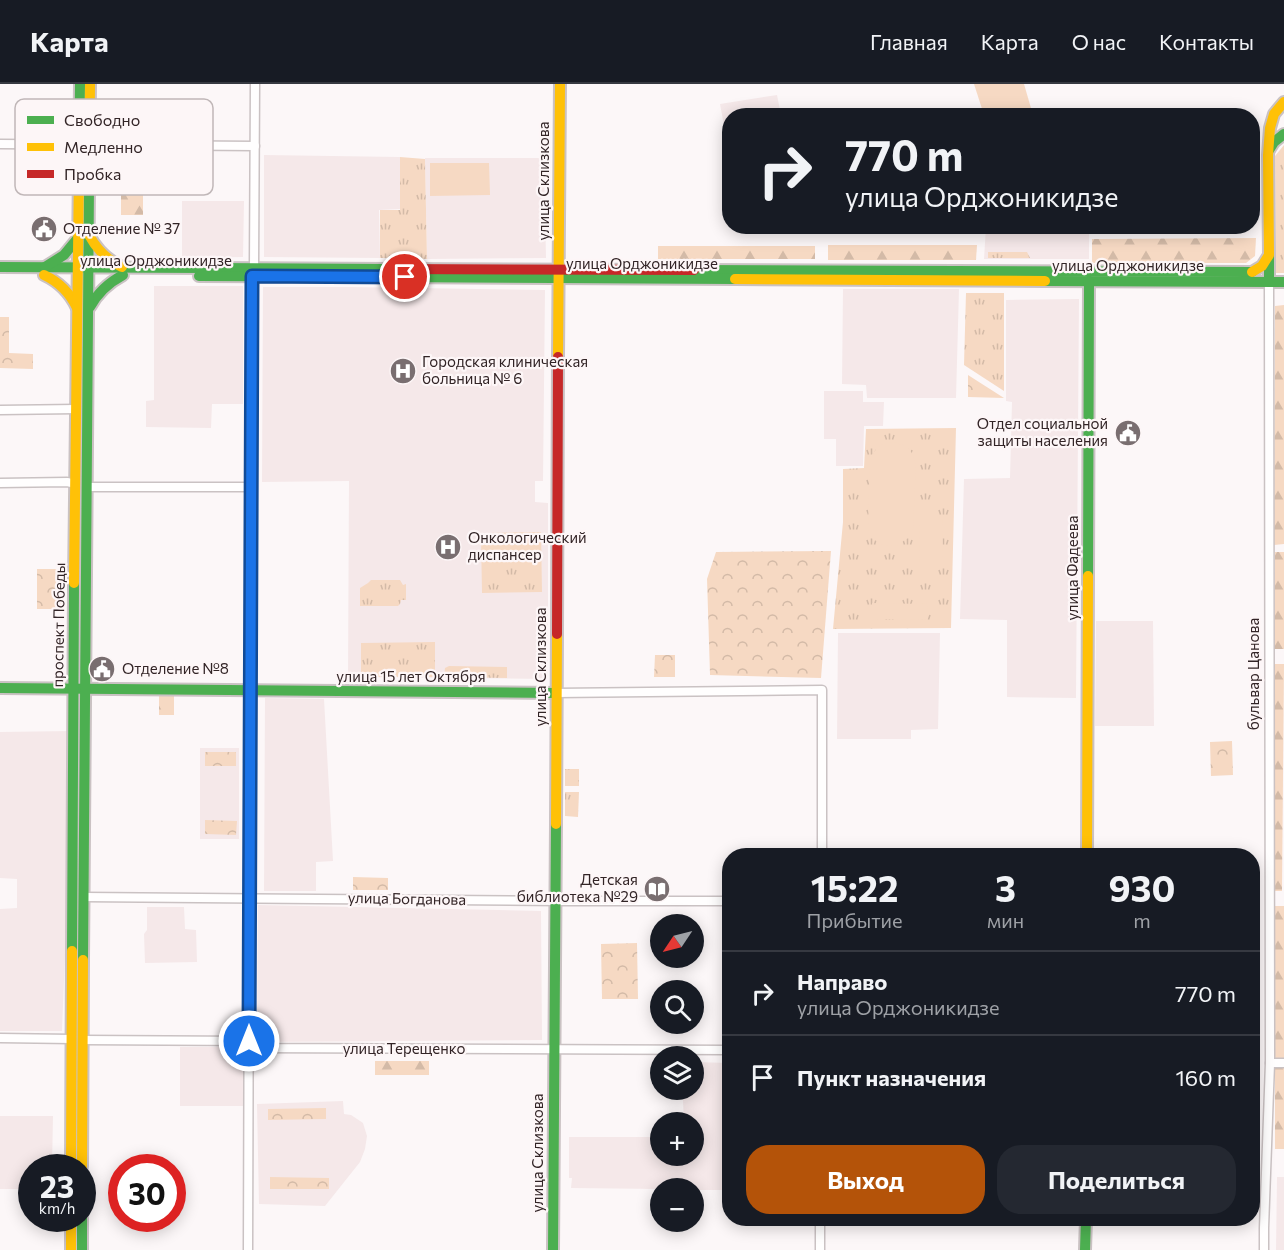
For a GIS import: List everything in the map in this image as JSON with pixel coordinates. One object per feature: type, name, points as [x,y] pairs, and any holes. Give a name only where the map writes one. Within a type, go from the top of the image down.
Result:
[{"type":"main road","name":"проспект Победы","points":[[80,84],[81,99]]},
{"type":"main road","name":"проспект Победы","points":[[89,99],[90,84]]},
{"type":"main road","name":"улица Склизкова","points":[[553,1250],[560,84]]},
{"type":"main road","name":"бульвар Цанова","points":[[1269,282],[1268,151],[1272,119],[1276,110],[1284,102]]},
{"type":"main road","points":[[1268,151],[1284,134]]},
{"type":"main road","name":"проспект Победы","points":[[72,1154],[84,897],[86,689],[82,485],[84,195]]},
{"type":"main road","points":[[84,235],[104,256],[123,271],[100,291],[83,311],[64,287],[44,271],[66,254],[84,235]]},
{"type":"main road","name":"улица Орджоникидзе","points":[[559,274],[972,271],[1251,272],[1263,266],[1269,255]]},
{"type":"main road","name":"улица Орджоникидзе","points":[[0,267],[44,271],[1284,282]]},
{"type":"main road","name":"улица Орджоникидзе","points":[[0,275],[44,271]]},
{"type":"main road","points":[[962,280],[965,274],[972,271]]},
{"type":"main road","name":"улица Фадеева","points":[[1087,848],[1089,281]]},
{"type":"main road","name":"проспект Победы","points":[[82,1154],[74,689],[82,485],[77,409],[83,311]]},
{"type":"main road","name":"улица 15 лет Октября","points":[[0,688],[556,693]]},
{"type":"main road","points":[[1085,1250],[1086,1226]]},
{"type":"main road","points":[[71,1232],[71,1250]]},
{"type":"main road","points":[[82,1232],[82,1250]]},
{"type":"street","points":[[248,1250],[255,84]]},
{"type":"street","points":[[0,144],[15,144]]},
{"type":"street","points":[[213,146],[255,146]]},
{"type":"street","name":"бульвар Цанова","points":[[1264,1250],[1270,1063],[1269,282]]},
{"type":"street","points":[[0,410],[77,409]]},
{"type":"street","points":[[0,483],[67,482],[82,485],[251,487]]},
{"type":"street","name":"улица 15 лет Октября","points":[[556,693],[822,690],[822,848]]},
{"type":"street","name":"улица Богданова","points":[[84,897],[722,900]]},
{"type":"street","name":"улица Терещенко","points":[[0,1038],[249,1041],[253,1048],[722,1050]]},
{"type":"street","points":[[1270,1063],[1284,1063]]},
{"type":"street","points":[[820,1226],[820,1250]]},
{"type":"shaded area","points":[[777,95],[780,108],[722,108],[722,115],[720,104]]},
{"type":"shaded area","points":[[264,155],[400,157],[400,209],[379,210],[380,258],[264,257]]},
{"type":"shaded area","points":[[425,158],[544,158],[546,258],[427,259]]},
{"type":"shaded area","points":[[182,201],[244,201],[243,257],[182,258]]},
{"type":"shaded area","points":[[986,234],[1089,234],[1089,259],[984,259]]},
{"type":"shaded area","points":[[154,286],[243,286],[243,404],[212,404],[211,428],[146,427],[146,401],[154,400]]},
{"type":"shaded area","name":"Городская клиническая больница № 6","points":[[263,287],[545,290],[543,481],[535,481],[535,502],[548,503],[548,679],[348,677],[349,481],[262,482]]},
{"type":"shaded area","points":[[843,289],[959,289],[956,398],[867,398],[866,385],[842,384]]},
{"type":"shaded area","points":[[1079,299],[1076,698],[1007,697],[1007,620],[960,619],[964,479],[1010,478],[1012,402],[1006,401],[1006,300]]},
{"type":"shaded area","points":[[824,391],[863,391],[863,402],[884,402],[883,426],[864,426],[863,466],[836,466],[836,439],[824,439]]},
{"type":"shaded area","points":[[1096,621],[1153,621],[1154,726],[1095,726]]},
{"type":"shaded area","points":[[838,633],[940,633],[938,729],[911,730],[911,739],[837,739]]},
{"type":"shaded area","points":[[265,698],[324,699],[333,861],[316,862],[316,891],[264,891]]},
{"type":"shaded area","points":[[71,731],[62,1031],[0,1031],[0,909],[17,908],[17,879],[0,878],[0,732]]},
{"type":"shaded area","points":[[200,748],[239,748],[239,839],[200,839]]},
{"type":"shaded area","points":[[258,905],[541,911],[542,1040],[257,1042]]},
{"type":"shaded area","points":[[147,907],[184,907],[185,929],[196,930],[197,962],[145,963],[144,934],[147,930]]},
{"type":"shaded area","points":[[180,1047],[243,1047],[243,1106],[180,1106]]},
{"type":"shaded area","points":[[704,1062],[722,1063],[722,1190],[704,1190],[704,1178],[650,1178],[650,1189],[571,1188],[569,1137],[650,1137],[650,1166],[704,1166],[704,1112],[684,1112],[683,1101],[704,1100]]},
{"type":"shaded area","points":[[343,1101],[344,1114],[351,1115],[363,1123],[367,1136],[365,1149],[360,1162],[325,1206],[259,1204],[257,1104]]},
{"type":"shaded area","points":[[0,1116],[53,1116],[52,1154],[18,1154],[18,1189],[0,1189]]},
{"type":"shaded area","points":[[1277,1177],[1284,1177],[1284,1250],[1276,1250]]},
{"type":"green space","points":[[974,84],[1024,84],[1031,108],[982,108]]},
{"type":"green space","points":[[1284,145],[1284,273],[1276,273],[1275,156]]},
{"type":"green space","points":[[400,157],[425,159],[427,259],[380,258],[380,210],[400,210]]},
{"type":"green space","points":[[430,163],[489,163],[490,195],[430,196]]},
{"type":"green space","points":[[121,195],[143,195],[143,215],[121,215]]},
{"type":"green space","points":[[1256,238],[1255,256],[1246,263],[1092,263],[1092,239]]},
{"type":"green space","points":[[828,245],[977,245],[976,260],[828,260]]},
{"type":"green space","points":[[658,246],[815,246],[815,259],[658,259]]},
{"type":"green space","points":[[988,252],[1027,252],[1030,258],[988,258]]},
{"type":"green space","points":[[966,293],[1004,293],[1004,391],[964,365]]},
{"type":"green space","points":[[1284,305],[1284,544],[1274,545],[1275,306]]},
{"type":"green space","points":[[0,317],[9,317],[9,353],[33,354],[33,369],[0,368]]},
{"type":"green space","points":[[968,375],[1004,398],[968,397]]},
{"type":"green space","points":[[956,428],[951,628],[833,629],[843,522],[843,469],[864,468],[866,429]],"holes":[[[872,604],[927,604],[927,619],[873,619]]]},
{"type":"green space","points":[[894,442],[908,447],[916,464],[913,528],[909,537],[898,545],[889,546],[880,544],[872,538],[868,529],[870,460],[879,446]]},
{"type":"green space","points":[[919,519],[942,519],[943,563],[920,563]]},
{"type":"green space","points":[[541,532],[542,592],[482,593],[481,537],[487,533]]},
{"type":"green space","points":[[831,551],[821,678],[710,675],[707,579],[716,552]]},
{"type":"green space","points":[[1275,552],[1284,552],[1284,649],[1274,649]]},
{"type":"green space","points":[[37,569],[64,569],[63,609],[37,609]]},
{"type":"green space","points":[[371,580],[400,580],[403,585],[406,584],[406,600],[401,600],[398,606],[360,606],[360,588]]},
{"type":"green space","points":[[872,603],[928,604],[927,620],[872,619]]},
{"type":"green space","points":[[435,642],[435,677],[361,677],[361,643]]},
{"type":"green space","points":[[655,655],[675,655],[675,677],[654,677]]},
{"type":"green space","points":[[1274,664],[1284,664],[1282,891],[1274,891]]},
{"type":"green space","points":[[449,666],[507,667],[507,678],[444,677],[445,668]]},
{"type":"green space","points":[[174,695],[174,715],[159,715],[159,696]]},
{"type":"green space","points":[[1232,741],[1233,775],[1211,776],[1210,742]]},
{"type":"green space","points":[[205,752],[236,752],[236,766],[205,766]]},
{"type":"green space","points":[[565,769],[579,769],[579,786],[565,786]]},
{"type":"green space","points":[[565,792],[579,792],[578,817],[565,816]]},
{"type":"green space","points":[[205,820],[237,821],[236,835],[205,834]]},
{"type":"green space","points":[[353,877],[388,878],[388,890],[353,890]]},
{"type":"green space","points":[[1274,906],[1284,906],[1284,1059],[1275,1059]]},
{"type":"green space","points":[[637,943],[638,999],[602,999],[601,944]]},
{"type":"green space","points":[[375,1061],[429,1061],[429,1075],[375,1075]]},
{"type":"green space","points":[[1275,1068],[1284,1068],[1284,1149],[1275,1149]]},
{"type":"green space","points":[[326,1108],[326,1119],[268,1120],[268,1109]]},
{"type":"green space","points":[[270,1177],[329,1178],[329,1189],[270,1189]]},
{"type":"traffic: fast","points":[[80,84],[80,99]]},
{"type":"traffic: fast","points":[[1269,150],[1274,142],[1284,134]]},
{"type":"traffic: fast","points":[[83,960],[89,195]]},
{"type":"traffic: fast","points":[[45,267],[64,255],[78,238]]},
{"type":"traffic: fast","points":[[1269,255],[1269,282]]},
{"type":"traffic: fast","points":[[0,267],[390,269]]},
{"type":"traffic: fast","points":[[694,270],[1252,272]]},
{"type":"traffic: fast","points":[[90,307],[104,288],[123,275]]},
{"type":"traffic: fast","points":[[199,276],[735,279]]},
{"type":"traffic: fast","points":[[1045,281],[1284,282]]},
{"type":"traffic: fast","points":[[1088,576],[1089,281]]},
{"type":"traffic: fast","points":[[72,951],[74,583]]},
{"type":"traffic: fast","points":[[0,688],[556,693]]},
{"type":"traffic: fast","points":[[553,1250],[556,824]]},
{"type":"traffic: fast","points":[[1085,1250],[1086,1226]]},
{"type":"traffic: fast","points":[[82,1232],[82,1250]]},
{"type":"traffic: slow","points":[[90,84],[90,99]]},
{"type":"traffic: slow","points":[[558,357],[560,84]]},
{"type":"traffic: slow","points":[[1252,272],[1262,266],[1269,255],[1270,128],[1274,114],[1284,102]]},
{"type":"traffic: slow","points":[[74,583],[79,195]]},
{"type":"traffic: slow","points":[[89,235],[103,254],[122,267]]},
{"type":"traffic: slow","points":[[44,275],[64,288],[77,308]]},
{"type":"traffic: slow","points":[[735,279],[1045,281]]},
{"type":"traffic: slow","points":[[1087,848],[1088,576]]},
{"type":"traffic: slow","points":[[556,824],[557,634]]},
{"type":"traffic: slow","points":[[71,1154],[72,951]]},
{"type":"traffic: slow","points":[[82,1154],[83,960]]},
{"type":"traffic: slow","points":[[71,1232],[71,1250]]},
{"type":"traffic: jam","points":[[390,269],[694,270]]},
{"type":"traffic: jam","points":[[557,634],[558,357]]},
{"type":"place","name":"Отделение № 37","points":[[44,229]]},
{"type":"place","name":"Городская клиническая больница № 6","points":[[403,371]]},
{"type":"place","name":"Отдел социальной защиты населения","points":[[1128,433]]},
{"type":"place","name":"Онкологический диспансер","points":[[448,547]]},
{"type":"place","name":"Отделение №8","points":[[102,669]]},
{"type":"place","name":"Детская библиотека №29","points":[[657,889]]},
{"type":"route","points":[[249,1041],[252,276],[405,277]]}]
